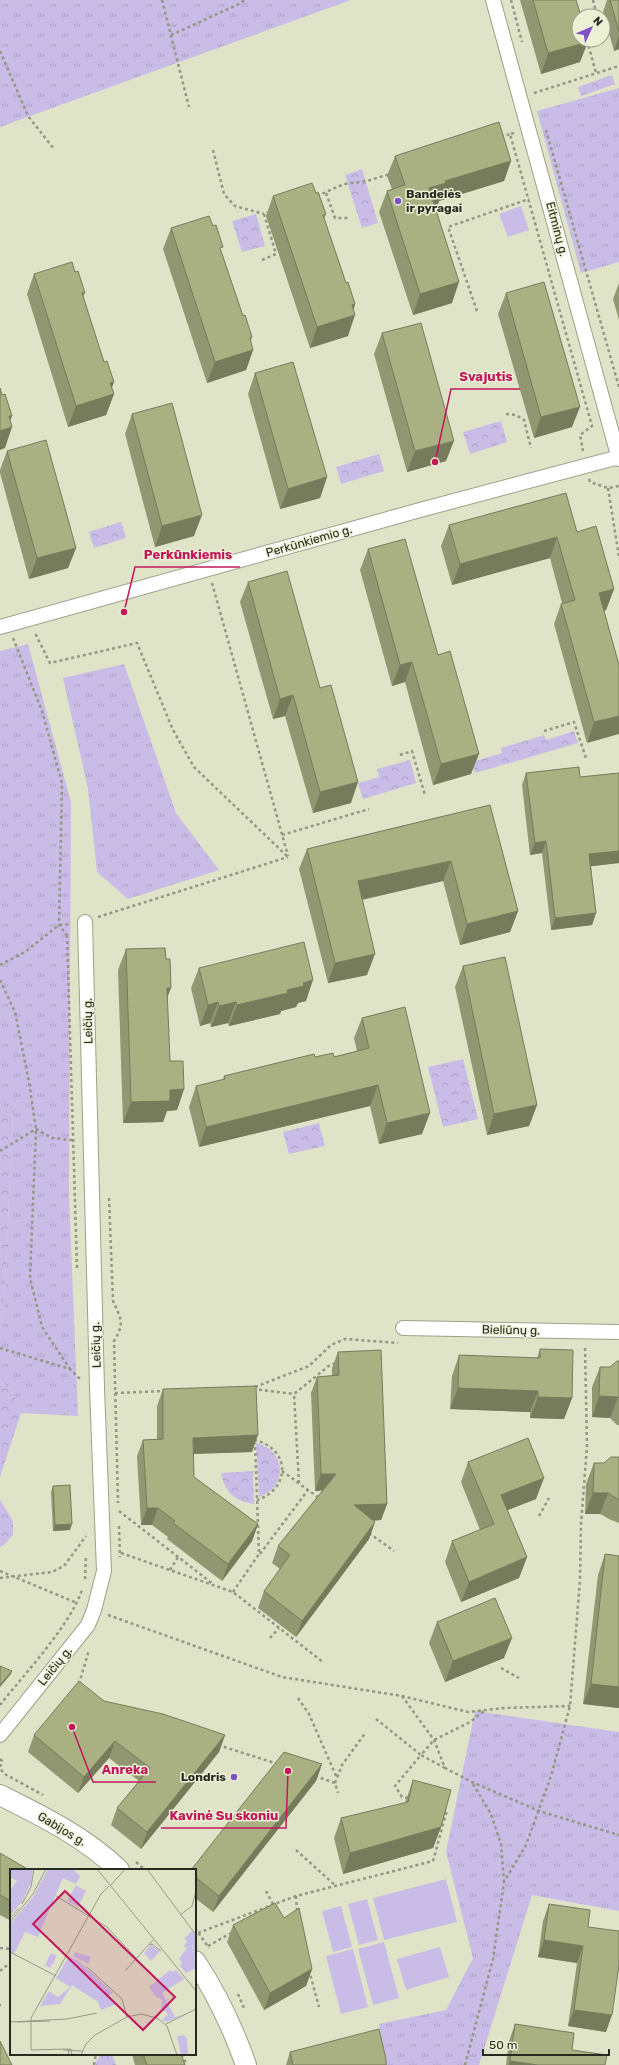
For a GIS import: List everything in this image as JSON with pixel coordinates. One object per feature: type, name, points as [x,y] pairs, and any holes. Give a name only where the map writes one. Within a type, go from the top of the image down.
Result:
[{"type":"street","name":"Eitminų g.","points":[[493,0],[619,457]]},
{"type":"street","name":"Perkūnkiemio g.","points":[[3,626],[420,510],[619,457]]},
{"type":"street","name":"Leičių g.","points":[[0,1735],[88,1625],[94,1610],[104,1570],[97,1388],[85,922]]},
{"type":"street","name":"Bieliūnų g.","points":[[403,1328],[619,1332]]},
{"type":"street","name":"Gabijos g.","points":[[0,1795],[61,1826],[87,1843],[118,1869]]},
{"type":"street","points":[[196,1962],[209,1982],[233,2029],[246,2065]]},
{"type":"path","points":[[162,0],[189,107]]},
{"type":"path","points":[[170,35],[245,0]]},
{"type":"path","points":[[511,0],[523,46]]},
{"type":"path","points":[[589,48],[596,74]]},
{"type":"path","points":[[0,51],[28,116],[54,149]]},
{"type":"path","points":[[520,97],[619,66]]},
{"type":"path","points":[[534,84],[538,100]]},
{"type":"path","points":[[495,139],[529,129]]},
{"type":"path","points":[[546,129],[619,387]]},
{"type":"path","points":[[510,134],[592,426],[580,436],[590,482],[608,488],[619,486]]},
{"type":"path","points":[[213,150],[224,194],[235,206],[264,214],[271,212]]},
{"type":"path","points":[[312,198],[344,184],[367,181],[397,171]]},
{"type":"path","points":[[326,193],[335,218],[348,218]]},
{"type":"path","points":[[477,311],[448,227],[547,193]]},
{"type":"path","points":[[262,260],[276,254],[264,214]]},
{"type":"path","points":[[506,414],[516,415],[524,420],[531,448]]},
{"type":"path","points":[[608,488],[619,557]]},
{"type":"path","points":[[208,569],[288,857]]},
{"type":"path","points":[[3,626],[42,711],[62,783],[59,925]]},
{"type":"path","points":[[36,634],[50,663],[137,643],[174,730],[194,767],[288,857]]},
{"type":"path","points":[[544,731],[574,722],[586,758]]},
{"type":"path","points":[[400,755],[412,751],[425,795]]},
{"type":"path","points":[[282,835],[369,809]]},
{"type":"path","points":[[0,965],[25,952],[59,925],[85,922],[288,857]]},
{"type":"path","points":[[67,935],[77,1272]]},
{"type":"path","points":[[0,980],[15,1012],[30,1082],[36,1129],[30,1278],[42,1328],[70,1369],[81,1380],[97,1388]]},
{"type":"path","points":[[36,1129],[52,1138],[72,1140]]},
{"type":"path","points":[[0,1151],[36,1129]]},
{"type":"path","points":[[109,1193],[113,1301],[119,1312],[121,1321],[121,1329],[114,1341],[119,1518]]},
{"type":"path","points":[[252,1388],[309,1366],[331,1345],[345,1339],[401,1343],[403,1328]]},
{"type":"path","points":[[504,1882],[526,1845],[551,1776],[570,1706],[580,1580],[581,1524],[587,1446],[584,1331]]},
{"type":"path","points":[[0,1348],[70,1369]]},
{"type":"path","points":[[252,1388],[294,1394],[330,1365],[341,1361]]},
{"type":"path","points":[[81,1373],[81,1388]]},
{"type":"path","points":[[252,1388],[253,1396]]},
{"type":"path","points":[[115,1393],[169,1391]]},
{"type":"path","points":[[294,1394],[299,1484]]},
{"type":"path","points":[[254,1433],[259,1554]]},
{"type":"path","points":[[254,1440],[271,1447],[278,1454],[282,1471],[277,1488],[271,1494],[257,1500]]},
{"type":"path","points":[[282,1471],[326,1502]]},
{"type":"path","points":[[233,1592],[259,1554],[308,1490]]},
{"type":"path","points":[[539,1516],[549,1498]]},
{"type":"path","points":[[119,1511],[215,1586]]},
{"type":"path","points":[[119,1525],[120,1560]]},
{"type":"path","points":[[86,1530],[86,1544]]},
{"type":"path","points":[[367,1531],[394,1551]]},
{"type":"path","points":[[0,1578],[52,1572],[64,1566],[86,1536]]},
{"type":"path","points":[[0,1705],[45,1648],[77,1603],[84,1584],[86,1552]]},
{"type":"path","points":[[120,1552],[233,1592],[323,1662]]},
{"type":"path","points":[[170,1570],[178,1557]]},
{"type":"path","points":[[0,1571],[94,1610],[282,1677],[402,1696],[468,1712],[504,1708],[570,1706]]},
{"type":"path","points":[[270,1638],[279,1628]]},
{"type":"path","points":[[77,1690],[90,1647],[79,1635]]},
{"type":"path","points":[[502,1668],[519,1678]]},
{"type":"path","points":[[402,1696],[434,1740],[444,1768]]},
{"type":"path","points":[[298,1698],[310,1714],[337,1778]]},
{"type":"path","points":[[410,1799],[402,1796],[395,1786],[434,1740],[470,1722],[484,1710]]},
{"type":"path","points":[[376,1720],[422,1755],[472,1782],[538,1811],[619,1835]]},
{"type":"path","points":[[338,1793],[335,1783],[342,1765],[366,1732]]},
{"type":"path","points":[[216,1745],[283,1766]]},
{"type":"path","points":[[313,1776],[335,1783]]},
{"type":"path","points":[[465,2065],[493,1959],[504,1882],[501,1844],[491,1814],[472,1782]]},
{"type":"path","points":[[198,1932],[296,1896],[433,1861],[447,1810],[440,1808]]},
{"type":"path","points":[[296,1850],[336,1886]]},
{"type":"path","points":[[266,1891],[272,1904]]},
{"type":"path","points":[[296,1896],[297,1916]]},
{"type":"path","points":[[208,1946],[234,1932]]},
{"type":"path","points":[[0,1948],[10,1950]]},
{"type":"path","points":[[0,1971],[10,1963]]},
{"type":"path","points":[[309,1969],[319,2007]]},
{"type":"path","points":[[94,2065],[96,2055]]},
{"type":"path","points":[[182,2055],[187,2065]]},
{"type":"green space","points":[[0,0],[351,0],[0,127]]},
{"type":"green space","points":[[612,75],[615,84],[581,96],[578,87]]},
{"type":"green space","points":[[619,88],[619,262],[581,273],[537,111]]},
{"type":"green space","points":[[362,169],[378,223],[362,228],[345,175]]},
{"type":"green space","points":[[521,206],[529,230],[508,237],[499,214]]},
{"type":"green space","points":[[256,214],[265,246],[242,252],[232,221]]},
{"type":"green space","points":[[501,421],[507,442],[470,454],[463,432]]},
{"type":"green space","points":[[379,454],[384,471],[341,484],[336,467]]},
{"type":"green space","points":[[121,522],[126,538],[94,548],[89,532]]},
{"type":"green space","points":[[28,644],[71,802],[69,1195],[78,1416],[21,1413],[14,1395],[0,1380],[0,1322],[4,1313],[13,1112],[0,1104],[0,651]]},
{"type":"green space","points":[[124,664],[176,813],[219,870],[128,899],[97,872],[88,789],[63,678]]},
{"type":"green space","points":[[574,731],[578,743],[475,773],[472,762],[502,753],[501,748],[544,735],[546,740]]},
{"type":"green space","points":[[410,760],[416,783],[363,799],[358,783],[379,777],[377,769]]},
{"type":"green space","points":[[463,1059],[478,1119],[443,1127],[428,1067]]},
{"type":"green space","points":[[0,1104],[13,1111],[4,1313],[0,1322]]},
{"type":"green space","points":[[319,1123],[325,1146],[289,1154],[283,1132]]},
{"type":"green space","points":[[0,1380],[14,1395],[21,1413],[0,1477]]},
{"type":"green space","points":[[256,1443],[266,1447],[273,1453],[278,1461],[280,1469],[279,1477],[275,1485],[269,1492],[259,1497]]},
{"type":"green space","points":[[253,1471],[254,1504],[241,1501],[236,1498],[225,1485],[221,1473]]},
{"type":"green space","points":[[0,1500],[13,1521],[13,1535],[4,1545],[0,1547]]},
{"type":"green space","points":[[475,1711],[619,1732],[619,1911],[532,1895],[479,2065],[382,2065],[379,2024],[446,2010],[473,1958],[446,1852]]},
{"type":"green space","points":[[446,1879],[457,1922],[384,1940],[373,1898]]},
{"type":"green space","points":[[367,1899],[378,1940],[359,1945],[348,1904]]},
{"type":"green space","points":[[341,1906],[352,1947],[333,1952],[322,1911]]},
{"type":"green space","points":[[384,1942],[399,1998],[373,2005],[358,1949]]},
{"type":"green space","points":[[440,1947],[449,1977],[406,1990],[397,1959]]},
{"type":"green space","points":[[353,1949],[368,2007],[341,2014],[326,1956]]},
{"type":"green space","points":[[100,2055],[112,2055],[116,2065],[96,2065],[96,2062]]},
{"type":"building","points":[[533,0],[576,0],[578,8],[571,8],[571,47],[548,53]]},
{"type":"building","points":[[610,0],[619,0],[619,32]]},
{"type":"building","points":[[499,122],[511,161],[445,181],[446,183],[429,188],[459,282],[420,294],[387,191],[405,185],[395,156]]},
{"type":"building","points":[[312,183],[316,193],[318,192],[326,214],[323,215],[346,283],[348,282],[355,304],[352,305],[355,315],[317,327],[273,196]]},
{"type":"building","points":[[209,216],[213,226],[216,225],[223,247],[220,248],[243,316],[245,315],[252,337],[250,338],[253,350],[215,362],[171,228]]},
{"type":"building","points":[[72,262],[75,272],[78,271],[85,293],[82,293],[104,362],[107,361],[114,382],[110,383],[114,394],[76,406],[34,274]]},
{"type":"building","points":[[544,282],[580,407],[541,417],[506,293]]},
{"type":"building","points":[[421,323],[454,441],[415,451],[382,333]]},
{"type":"building","points":[[293,362],[327,477],[288,489],[255,373]]},
{"type":"building","points":[[0,388],[2,395],[5,394],[12,416],[9,416],[12,427],[0,431]]},
{"type":"building","points":[[172,403],[202,515],[162,526],[132,414]]},
{"type":"building","points":[[46,440],[76,548],[37,558],[7,451]]},
{"type":"building","points":[[566,493],[577,532],[596,526],[614,589],[599,593],[619,665],[619,716],[594,722],[561,604],[575,600],[557,537],[460,564],[449,525]]},
{"type":"building","points":[[405,539],[438,655],[450,651],[479,754],[441,764],[412,662],[400,665],[368,549]]},
{"type":"building","points":[[287,571],[320,688],[331,685],[358,782],[320,792],[293,695],[280,699],[248,582]]},
{"type":"building","points":[[579,767],[580,777],[619,773],[619,851],[589,854],[596,913],[555,918],[546,841],[535,843],[526,773]]},
{"type":"building","points":[[490,805],[518,911],[467,924],[451,861],[358,881],[375,954],[335,963],[307,849]]},
{"type":"building","points":[[304,942],[313,980],[303,983],[304,986],[287,990],[288,993],[237,1005],[236,1002],[219,1006],[218,1002],[208,1005],[199,968]]},
{"type":"building","points":[[165,948],[166,959],[170,959],[171,988],[167,988],[170,1061],[183,1061],[184,1089],[170,1090],[170,1101],[131,1102],[126,949]]},
{"type":"building","points":[[505,957],[537,1105],[494,1114],[463,966]]},
{"type":"building","points":[[405,1007],[430,1113],[387,1123],[378,1085],[206,1127],[196,1086],[225,1079],[224,1076],[314,1054],[315,1057],[333,1053],[334,1057],[369,1048],[362,1018]]},
{"type":"building","points":[[540,1349],[573,1350],[572,1398],[538,1397],[538,1391],[458,1388],[459,1355],[540,1358]]},
{"type":"building","points":[[381,1350],[387,1504],[354,1505],[375,1522],[302,1621],[264,1591],[290,1555],[278,1546],[336,1474],[321,1474],[317,1377],[339,1375],[338,1352]]},
{"type":"building","points":[[619,1361],[619,1398],[599,1396],[600,1367],[610,1367]]},
{"type":"building","points":[[256,1386],[258,1435],[193,1438],[194,1477],[258,1524],[228,1564],[173,1523],[175,1521],[158,1508],[147,1508],[143,1440],[163,1439],[163,1389]]},
{"type":"building","points":[[528,1438],[544,1478],[501,1495],[527,1557],[469,1582],[452,1541],[494,1524],[468,1462]]},
{"type":"building","points":[[611,1457],[619,1457],[619,1500],[608,1493],[593,1493],[594,1463],[604,1463]]},
{"type":"building","points":[[70,1485],[72,1524],[55,1525],[53,1486]]},
{"type":"building","points":[[605,1554],[619,1556],[619,1687],[591,1684]]},
{"type":"building","points":[[495,1598],[512,1638],[453,1661],[437,1622]]},
{"type":"building","points":[[0,1666],[12,1671],[0,1685]]},
{"type":"building","points":[[79,1681],[104,1701],[163,1714],[225,1735],[147,1832],[117,1808],[150,1768],[115,1741],[84,1777],[34,1735]]},
{"type":"building","points":[[284,1752],[322,1764],[219,1896],[196,1878],[196,1869],[192,1869]]},
{"type":"building","points":[[413,1780],[451,1790],[441,1827],[350,1853],[341,1818],[408,1802]]},
{"type":"building","points":[[0,1853],[27,1869],[10,1869],[10,1900],[0,1895]]},
{"type":"building","points":[[275,1903],[284,1918],[299,1908],[312,1969],[270,1993],[233,1925]]},
{"type":"building","points":[[549,1904],[590,1910],[588,1927],[619,1931],[619,1965],[612,2015],[574,2010],[583,1946],[544,1940]]},
{"type":"building","points":[[515,2024],[574,2033],[572,2050],[607,2055],[605,2065],[538,2065],[510,2061]]},
{"type":"building","points":[[379,2029],[386,2065],[293,2065],[290,2052]]},
{"type":"building","points":[[0,2041],[12,2065],[0,2065]]},
{"type":"building","points":[[143,2055],[181,2055],[185,2065],[147,2065]]},
{"type":"place","name":"Bandelės ir pyragai","points":[[398,201]]},
{"type":"place","name":"Svajutis","points":[[435,462]]},
{"type":"place","name":"Perkūnkiemis","points":[[124,612]]},
{"type":"place","name":"Anreka","points":[[72,1727]]},
{"type":"place","name":"Kavinė Su skoniu","points":[[288,1771]]},
{"type":"place","name":"Londris","points":[[234,1777]]}]
